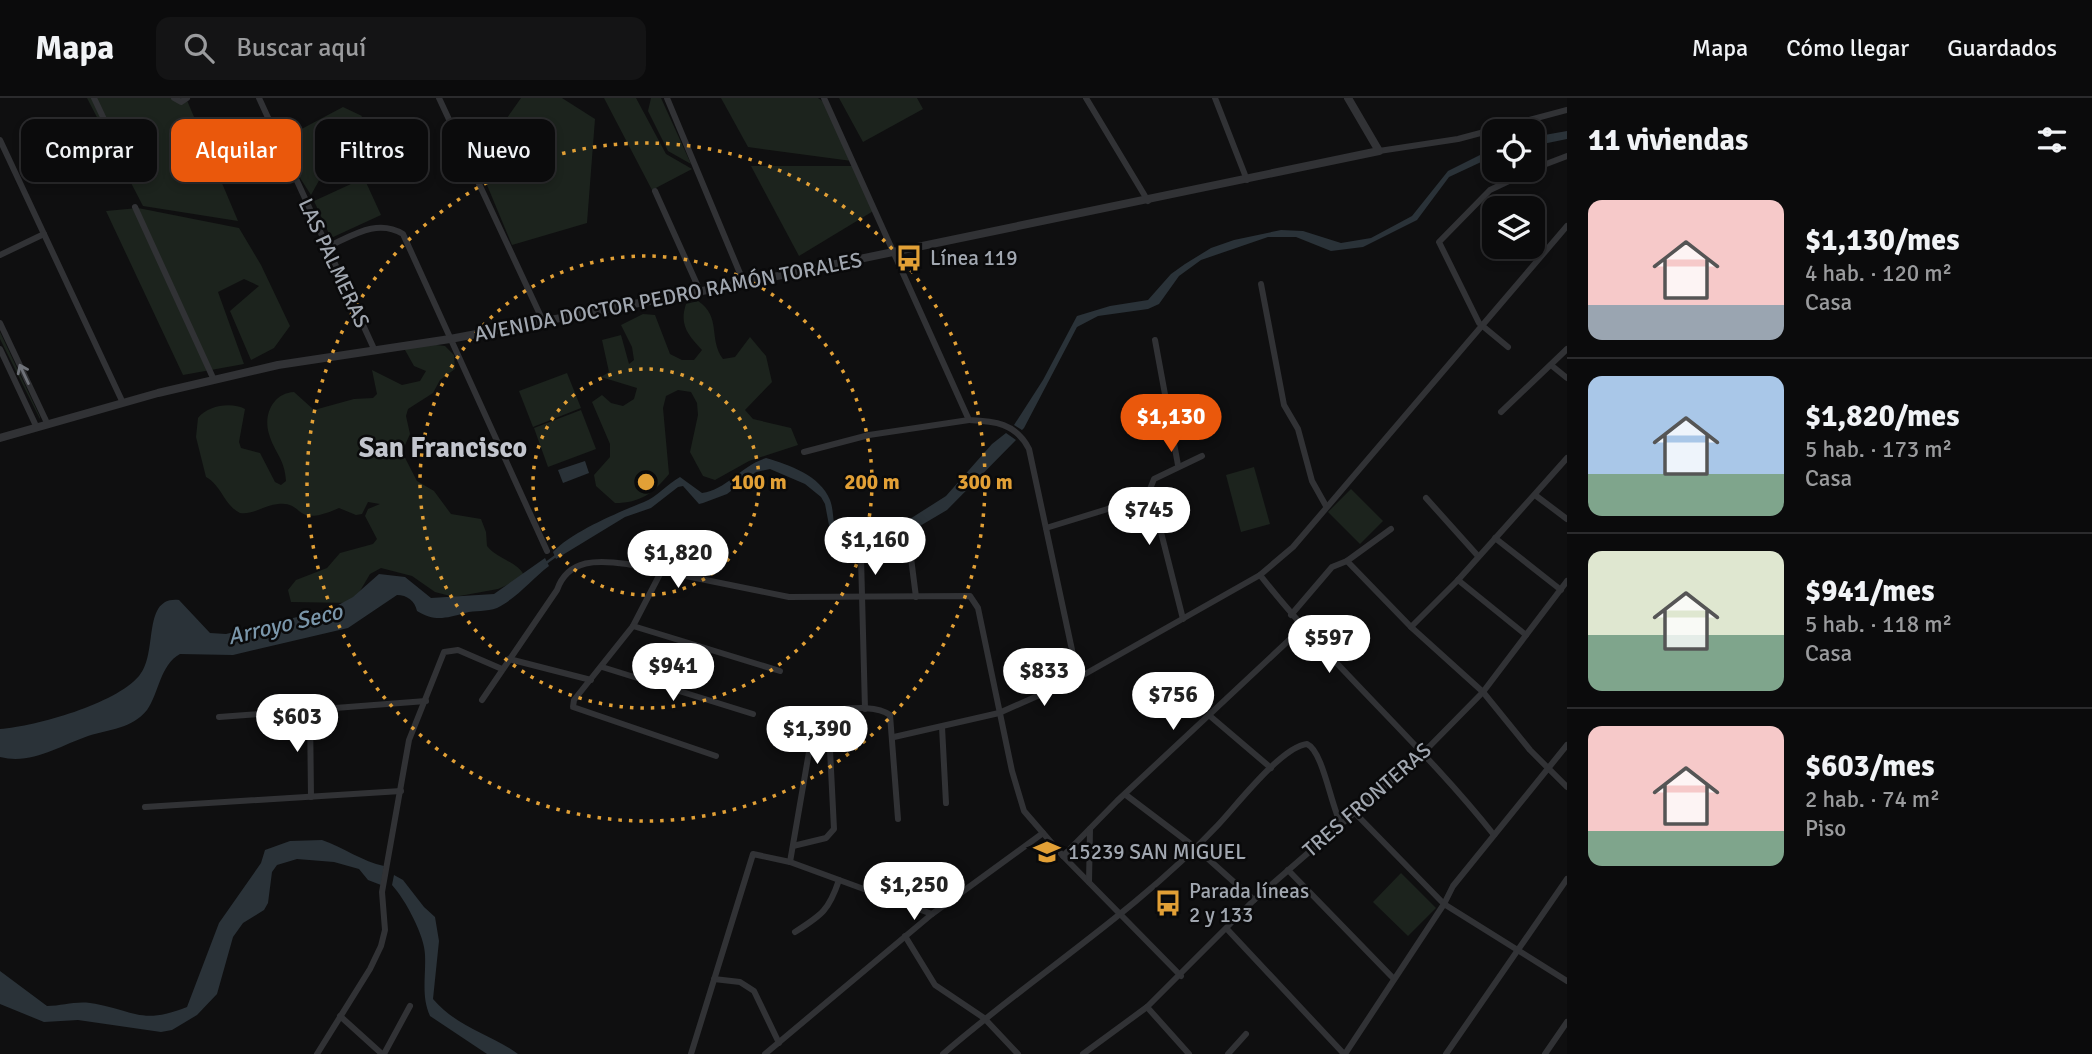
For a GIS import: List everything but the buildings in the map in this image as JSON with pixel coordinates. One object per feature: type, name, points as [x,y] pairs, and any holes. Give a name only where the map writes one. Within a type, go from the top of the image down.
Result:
[{"type":"street","points":[[94,98],[104,119]]},
{"type":"street","points":[[174,98],[181,102],[187,98]]},
{"type":"street","name":"LAS PALMERAS","points":[[259,98],[375,351]]},
{"type":"street","points":[[439,98],[543,321]]},
{"type":"street","points":[[667,98],[744,283]]},
{"type":"street","points":[[824,98],[969,421]]},
{"type":"street","points":[[1086,98],[1147,201]]},
{"type":"street","points":[[1215,98],[1247,180]]},
{"type":"street","points":[[1348,98],[1379,151],[1458,139],[1567,110]]},
{"type":"street","points":[[0,140],[123,403]]},
{"type":"street","name":"AVENIDA DOCTOR PEDRO RAMÓN TORALES","points":[[0,438],[123,403],[278,365],[450,339],[744,283],[1379,151]]},
{"type":"street","points":[[1545,164],[1567,156]]},
{"type":"street","points":[[1506,182],[1490,190],[1439,240],[1483,328],[1508,347]]},
{"type":"street","points":[[655,191],[701,291]]},
{"type":"street","points":[[135,207],[214,380]]},
{"type":"street","points":[[894,737],[999,713],[1078,678],[1260,575],[1293,547],[1483,328],[1567,226]]},
{"type":"street","points":[[327,247],[372,227],[392,227],[403,234],[547,551]]},
{"type":"street","points":[[0,255],[44,234]]},
{"type":"street","points":[[1261,285],[1284,405],[1300,435],[1311,481],[1326,506]]},
{"type":"street","points":[[0,323],[48,425]]},
{"type":"street","points":[[1155,340],[1178,465]]},
{"type":"street","points":[[0,349],[37,428]]},
{"type":"street","points":[[1501,412],[1567,349]]},
{"type":"street","points":[[1551,365],[1567,378]]},
{"type":"street","points":[[804,452],[869,435],[969,421],[998,421],[1025,441],[1078,678]]},
{"type":"street","points":[[1183,619],[1150,496],[1154,479],[1178,465],[1202,456]]},
{"type":"street","points":[[1411,627],[1458,580],[1567,457]]},
{"type":"street","points":[[1535,495],[1567,519]]},
{"type":"street","points":[[1046,528],[1090,517],[1150,496]]},
{"type":"street","points":[[1426,498],[1478,556]]},
{"type":"street","points":[[1291,615],[1332,567],[1347,561],[1391,529]]},
{"type":"street","points":[[1495,538],[1561,590]]},
{"type":"street","points":[[910,550],[916,597]]},
{"type":"street","points":[[861,557],[865,709]]},
{"type":"street","points":[[482,700],[557,590],[562,576],[570,568],[603,561],[789,597],[970,596],[978,608],[999,713],[1024,811],[1063,856],[1181,976]]},
{"type":"street","points":[[1347,561],[1411,627],[1483,692],[1567,787]]},
{"type":"street","points":[[661,572],[633,626],[574,700],[573,707],[716,756]]},
{"type":"street","points":[[1260,575],[1291,615],[1423,753],[1494,835]]},
{"type":"street","points":[[1458,580],[1526,635]]},
{"type":"street","name":"TRES FRONTERAS","points":[[1083,1054],[1147,1007],[1181,976],[1254,900],[1423,753],[1483,692],[1567,581]]},
{"type":"street","points":[[633,626],[780,671]]},
{"type":"street","points":[[1063,856],[1303,627]]},
{"type":"street","points":[[317,1054],[370,970],[381,946],[385,930],[382,892],[409,740],[444,652],[451,649],[502,669]]},
{"type":"street","points":[[509,659],[591,680]]},
{"type":"street","points":[[602,667],[753,714]]},
{"type":"street","points":[[219,718],[426,701]]},
{"type":"street","points":[[790,862],[814,723],[820,713],[828,710],[865,709],[882,710],[890,715],[894,737],[898,819]]},
{"type":"street","points":[[310,710],[311,797]]},
{"type":"street","points":[[793,846],[826,838],[834,829],[828,710]]},
{"type":"street","points":[[1210,716],[1271,768]]},
{"type":"street","points":[[942,727],[946,803]]},
{"type":"street","points":[[943,1054],[984,1018],[1121,914],[1196,848],[1271,768],[1298,745],[1313,747],[1332,807],[1341,824]]},
{"type":"street","points":[[1227,929],[1345,1054],[1444,904],[1452,886],[1547,766],[1567,745]]},
{"type":"street","points":[[145,807],[401,791]]},
{"type":"street","points":[[1126,795],[1196,848],[1254,900]]},
{"type":"street","points":[[1355,813],[1444,904],[1567,981]]},
{"type":"street","points":[[1089,882],[1090,829]]},
{"type":"street","points":[[765,1054],[932,914],[1043,834]]},
{"type":"street","points":[[691,1054],[750,857],[758,853],[790,862],[932,914]]},
{"type":"street","points":[[1288,870],[1393,978]]},
{"type":"street","points":[[1446,1054],[1515,950],[1567,879]]},
{"type":"street","points":[[795,932],[821,916],[831,903],[839,880]]},
{"type":"street","points":[[905,936],[935,985],[984,1018],[1018,1054]]},
{"type":"street","points":[[714,979],[740,982],[754,991],[779,1043]]},
{"type":"street","points":[[340,1016],[383,1054],[411,1006]]},
{"type":"street","points":[[1147,1007],[1189,1054]]},
{"type":"street","points":[[1545,1054],[1567,1022]]},
{"type":"street","points":[[1228,1054],[1246,1034]]},
{"type":"shaded area","points":[[87,98],[186,98],[195,119],[171,119],[171,182],[222,182],[238,221],[143,206],[131,182],[157,182],[157,119],[98,119]]},
{"type":"shaded area","points":[[521,98],[562,98],[595,119],[587,223],[512,245],[486,182],[555,182],[555,119],[506,119]]},
{"type":"shaded area","points":[[604,98],[636,98],[666,154],[692,169],[652,190]]},
{"type":"shaded area","points":[[651,98],[661,98],[691,164],[668,151],[648,111]]},
{"type":"shaded area","points":[[721,98],[818,98],[827,104],[852,161],[748,147]]},
{"type":"shaded area","points":[[839,98],[917,98],[923,109],[863,142]]},
{"type":"shaded area","points":[[343,107],[362,116],[361,119],[320,119]]},
{"type":"shaded area","points":[[315,122],[315,182],[318,182],[311,195],[301,179],[301,129]]},
{"type":"shaded area","points":[[751,166],[854,166],[875,210],[799,256]]},
{"type":"shaded area","points":[[355,182],[366,182],[381,215],[331,238],[314,201]]},
{"type":"shaded area","points":[[138,208],[239,228],[261,265],[290,326],[274,348],[251,360],[230,311],[259,286],[244,279],[218,292],[244,364],[183,375],[106,211]]},
{"type":"shaded area","points":[[698,301],[710,314],[716,344],[723,359],[735,357],[750,337],[766,356],[772,382],[745,410],[753,419],[791,428],[798,445],[749,461],[715,480],[703,476],[690,452],[698,415],[697,403],[691,392],[678,390],[666,396],[663,408],[669,474],[646,496],[615,503],[596,486],[594,475],[610,457],[610,444],[592,402],[602,395],[611,403],[623,406],[634,399],[637,388],[601,377],[609,372],[602,340],[621,335],[629,364],[634,360],[632,347],[621,325],[643,314],[655,315],[670,354],[682,360],[694,360],[702,350],[684,324],[684,311],[686,304]]},
{"type":"shaded area","points":[[0,332],[40,417],[40,419],[0,339]]},
{"type":"shaded area","points":[[419,343],[445,346],[454,355],[455,369],[440,380],[433,393],[408,409],[406,416],[410,434],[402,452],[417,481],[434,491],[451,514],[481,519],[487,546],[518,567],[525,577],[498,589],[454,597],[435,592],[412,576],[381,568],[370,574],[353,603],[291,602],[288,590],[296,580],[327,568],[340,553],[373,544],[377,539],[365,516],[368,509],[380,504],[368,502],[362,514],[356,515],[339,508],[324,514],[306,515],[287,504],[240,513],[206,477],[196,437],[198,418],[208,410],[220,406],[245,409],[239,442],[241,448],[260,453],[275,482],[281,485],[286,481],[285,473],[267,427],[271,406],[275,401],[280,396],[294,392],[314,410],[354,399],[373,398],[377,394],[372,370],[402,385],[420,381],[426,371],[414,366],[405,350],[407,345]]},
{"type":"shaded area","points":[[567,373],[581,408],[533,427],[519,391]]},
{"type":"shaded area","points":[[581,410],[596,449],[548,467],[534,428]]},
{"type":"shaded area","points":[[1254,467],[1270,524],[1241,532],[1226,475]]},
{"type":"shaded area","points":[[1351,489],[1383,521],[1360,544],[1328,512]]},
{"type":"shaded area","points":[[1401,873],[1436,908],[1408,936],[1373,902]]},
{"type":"water","points":[[1567,131],[1567,139],[1545,144],[1545,135]]},
{"type":"water","points":[[1482,154],[1482,162],[1449,177],[1417,220],[1363,247],[1331,251],[1296,237],[1268,237],[1201,260],[1179,276],[1159,304],[1148,309],[1098,316],[1077,327],[1024,428],[1022,430],[1014,425],[1043,380],[1077,316],[1110,306],[1148,300],[1171,274],[1185,264],[1211,248],[1234,240],[1281,230],[1303,231],[1341,243],[1371,238],[1412,216],[1448,171]]},
{"type":"water","points":[[1006,433],[1016,440],[947,510],[908,533],[894,538],[875,537],[835,542],[821,497],[805,484],[770,469],[756,472],[727,494],[699,504],[683,486],[678,487],[651,508],[625,517],[556,559],[553,552],[583,530],[649,500],[680,477],[702,493],[719,487],[757,461],[766,458],[794,468],[819,484],[830,500],[837,532],[861,532],[902,524],[946,496],[992,444]]},
{"type":"water","points":[[585,461],[589,473],[563,483],[558,470]]},
{"type":"water","points":[[545,558],[549,566],[497,608],[435,618],[417,611],[410,599],[397,595],[348,628],[233,655],[180,654],[168,665],[147,710],[134,721],[34,757],[0,757],[0,729],[74,712],[112,696],[139,676],[145,666],[155,616],[167,601],[179,600],[210,633],[226,634],[331,609],[353,597],[379,574],[405,577],[431,598],[494,594]]},
{"type":"water","points":[[322,840],[384,866],[381,885],[368,880],[359,869],[334,862],[297,859],[277,865],[272,872],[268,903],[264,910],[243,923],[233,937],[217,994],[197,1015],[172,1030],[161,1032],[78,1020],[44,1022],[0,1004],[0,971],[47,1006],[90,1003],[147,1016],[171,1013],[187,1007],[219,923],[261,863],[265,850],[290,841]]},
{"type":"water","points":[[394,875],[403,880],[435,917],[439,941],[433,999],[463,1024],[518,1054],[487,1054],[430,1016],[425,994],[422,938],[403,899],[392,885]]},
{"type":"waterway","name":"Arroyo Seco","points":[[546,563],[557,555]]},
{"type":"place","name":"Línea 119","points":[[909,258]]},
{"type":"place","name":"15239 SAN MIGUEL","points":[[1047,852]]},
{"type":"place","name":"Parada líneas 2 y 133","points":[[1168,903]]},
{"type":"district","name":"San Francisco","points":[[443,448]]}]
